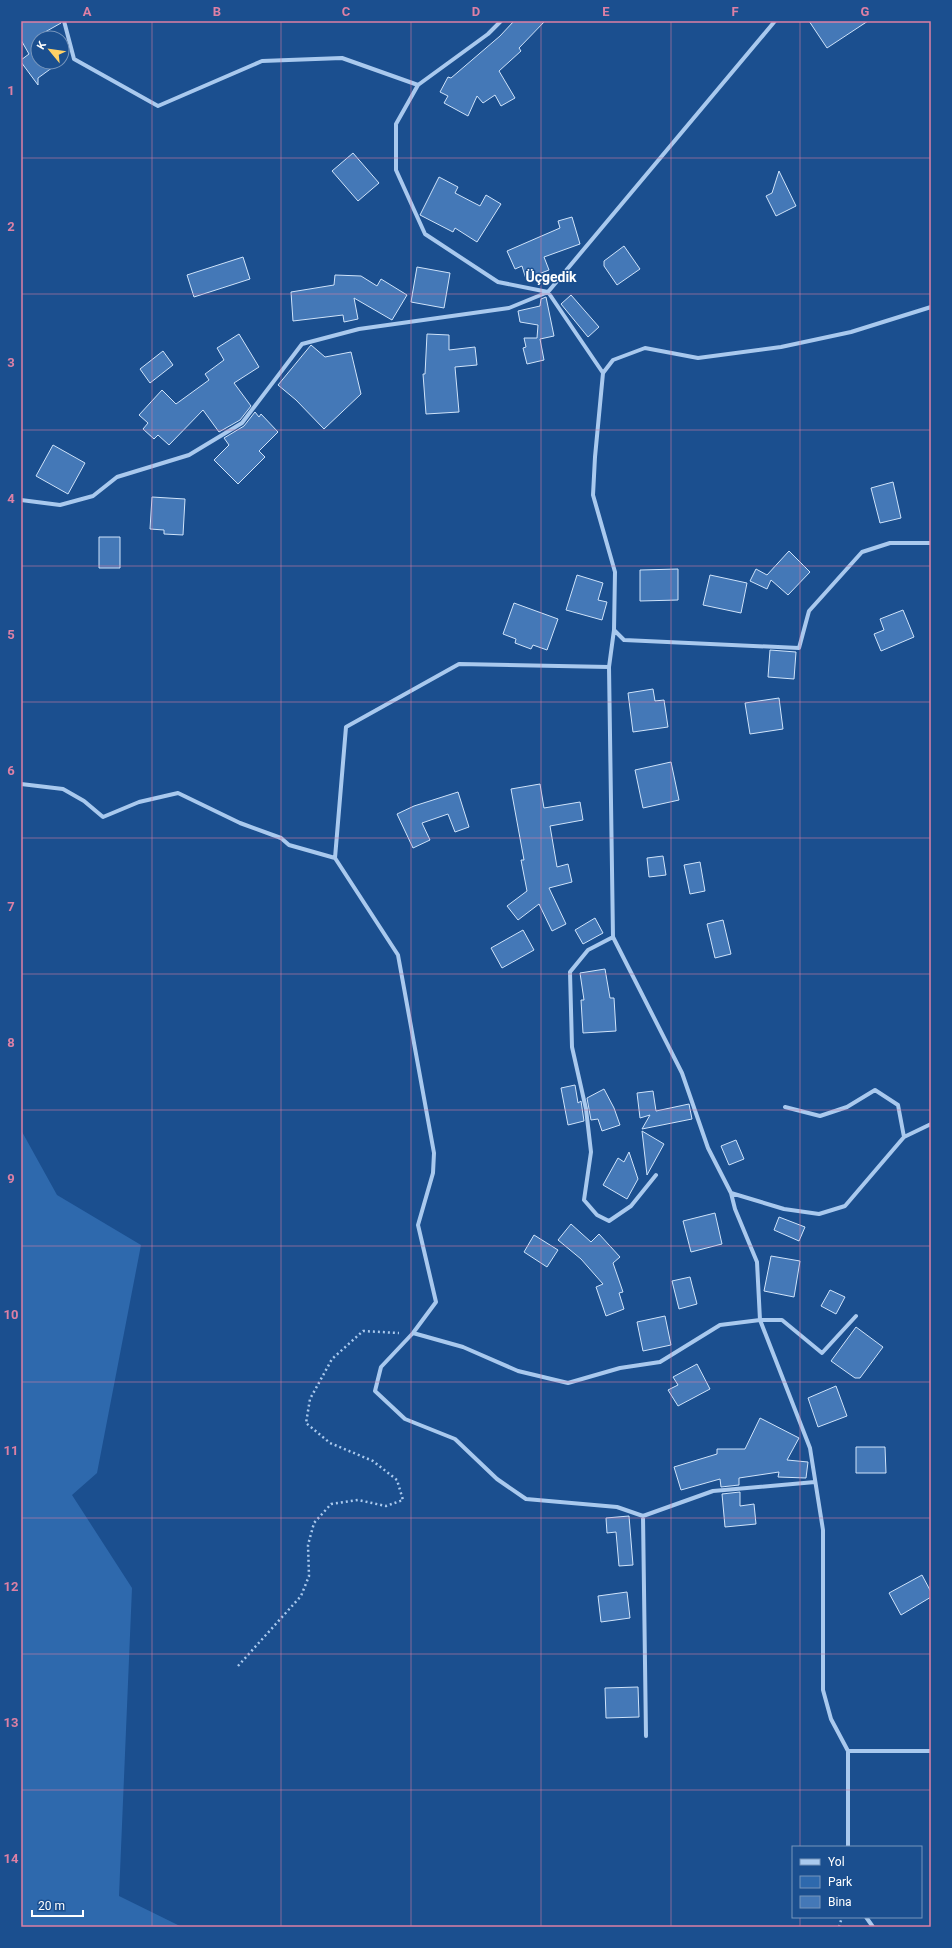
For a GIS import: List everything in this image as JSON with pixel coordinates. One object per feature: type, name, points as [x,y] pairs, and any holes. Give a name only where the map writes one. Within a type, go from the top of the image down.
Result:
[{"type":"street","points":[[64,21],[74,59],[158,106],[262,61],[342,58],[418,85]]},
{"type":"street","points":[[501,21],[488,34],[418,85],[396,124],[396,170],[425,234],[498,282],[548,292],[603,373]]},
{"type":"street","points":[[21,500],[60,505],[80,500],[93,496],[117,477],[189,455],[242,422],[302,344],[358,329],[509,308],[548,292],[775,21]]},
{"type":"street","points":[[848,1846],[848,1751],[831,1719],[823,1690],[823,1530],[810,1448],[760,1320],[757,1262],[735,1209],[731,1193],[708,1148],[682,1073],[613,937],[609,667],[614,630],[615,572],[593,495],[595,457],[603,373],[613,360],[645,348],[698,358],[781,347],[851,332],[931,307]]},
{"type":"street","points":[[614,630],[624,640],[799,648],[809,611],[862,552],[890,542],[931,543]]},
{"type":"street","points":[[609,667],[459,664],[346,727],[335,858],[398,955],[434,1153],[433,1173],[418,1225],[436,1302],[413,1334],[381,1367],[375,1392],[405,1419],[456,1439],[497,1479],[526,1499],[617,1507],[642,1516],[714,1491],[815,1482]]},
{"type":"street","points":[[21,784],[64,789],[84,801],[103,817],[139,802],[178,793],[240,823],[281,838],[289,845],[335,858]]},
{"type":"street","points":[[613,937],[588,950],[570,972],[572,1047],[586,1109],[591,1152],[584,1200],[596,1215],[609,1221],[631,1206],[656,1176]]},
{"type":"street","points":[[786,1107],[820,1116],[847,1107],[874,1090],[898,1105],[904,1137]]},
{"type":"street","points":[[731,1193],[784,1209],[820,1214],[845,1206],[904,1137],[931,1124]]},
{"type":"street","points":[[413,1334],[462,1347],[518,1371],[568,1383],[620,1368],[660,1362],[720,1325],[760,1320],[782,1320],[822,1353],[856,1316]]},
{"type":"street","points":[[642,1516],[646,1736]]},
{"type":"street","points":[[848,1751],[931,1751]]},
{"type":"street","points":[[867,1918],[873,1927]]},
{"type":"path","points":[[238,1666],[301,1596],[309,1576],[308,1545],[314,1523],[331,1504],[358,1500],[386,1506],[403,1500],[397,1480],[372,1461],[330,1443],[306,1423],[310,1399],[332,1359],[363,1331],[413,1334]]},
{"type":"green space","points":[[21,1130],[57,1195],[141,1245],[97,1473],[72,1495],[132,1588],[119,1896],[182,1927],[21,1927]]},
{"type":"building","points":[[21,21],[61,21],[61,23],[49,30],[30,30],[30,70],[49,70],[38,78],[38,85],[21,62],[21,60],[29,54],[21,40]]},
{"type":"building","points":[[514,21],[545,21],[519,48],[521,51],[499,71],[515,98],[501,106],[495,95],[483,103],[477,96],[468,116],[444,103],[448,96],[440,92],[448,77],[451,78],[500,36]]},
{"type":"building","points":[[809,21],[868,21],[827,48]]},
{"type":"building","points":[[353,153],[379,183],[358,201],[332,171]]},
{"type":"building","points":[[779,171],[796,206],[776,216],[766,196],[772,193]]},
{"type":"building","points":[[439,177],[458,187],[455,193],[480,206],[486,195],[501,204],[477,242],[455,228],[453,232],[420,215]]},
{"type":"building","points":[[572,217],[580,244],[544,257],[549,270],[526,279],[522,266],[515,269],[507,251],[560,228],[558,221]]},
{"type":"building","points":[[624,246],[640,269],[617,285],[604,266],[604,261]]},
{"type":"building","points":[[243,257],[250,279],[194,297],[187,275]]},
{"type":"building","points":[[417,267],[450,273],[444,308],[411,302]]},
{"type":"building","points":[[335,275],[361,276],[377,286],[381,279],[407,295],[392,320],[354,298],[358,319],[344,322],[343,315],[293,321],[291,292],[334,285]]},
{"type":"building","points":[[571,295],[599,327],[588,337],[561,304]]},
{"type":"building","points":[[546,297],[554,336],[540,339],[544,360],[527,364],[523,348],[526,347],[524,338],[537,338],[538,325],[520,322],[518,311],[540,306],[541,299]]},
{"type":"building","points":[[239,334],[259,367],[234,383],[251,406],[240,420],[219,432],[203,410],[169,445],[158,435],[154,439],[143,429],[148,423],[139,415],[162,390],[176,404],[209,380],[205,374],[224,360],[217,348]]},
{"type":"building","points":[[427,334],[449,335],[449,350],[475,347],[477,365],[455,367],[459,412],[426,414],[423,374],[425,374]]},
{"type":"building","points":[[311,345],[325,357],[351,352],[361,394],[324,429],[296,400],[278,385]]},
{"type":"building","points":[[163,351],[173,365],[150,383],[140,369]]},
{"type":"building","points":[[255,412],[259,417],[261,414],[278,432],[259,451],[265,457],[238,484],[214,460],[229,445],[224,438],[244,426]]},
{"type":"building","points":[[53,445],[85,463],[68,494],[36,476]]},
{"type":"building","points":[[893,482],[901,518],[880,523],[871,488]]},
{"type":"building","points":[[152,497],[185,499],[183,535],[164,534],[164,530],[150,529]]},
{"type":"building","points":[[99,537],[120,537],[120,568],[99,568]]},
{"type":"building","points":[[789,551],[810,572],[788,595],[771,580],[767,589],[750,581],[756,569],[767,575]]},
{"type":"building","points":[[678,569],[678,600],[640,601],[640,570]]},
{"type":"building","points":[[577,575],[603,583],[598,600],[607,602],[602,620],[566,610]]},
{"type":"building","points":[[710,575],[747,583],[741,613],[703,605]]},
{"type":"building","points":[[514,603],[558,619],[547,650],[533,645],[531,649],[515,643],[516,639],[503,634]]},
{"type":"building","points":[[903,610],[914,637],[881,651],[874,634],[884,630],[880,619]]},
{"type":"building","points":[[770,650],[796,652],[794,679],[768,677]]},
{"type":"building","points":[[653,689],[655,701],[664,700],[668,727],[633,732],[628,693]]},
{"type":"building","points":[[779,698],[783,729],[750,734],[745,703]]},
{"type":"building","points":[[671,762],[679,800],[643,808],[635,770]]},
{"type":"building","points":[[540,784],[544,808],[580,802],[583,820],[550,826],[557,867],[568,864],[572,882],[549,888],[566,924],[552,931],[539,904],[518,920],[507,906],[527,891],[521,860],[524,860],[511,789]]},
{"type":"building","points":[[458,792],[469,827],[455,832],[448,814],[422,823],[430,840],[413,848],[397,814],[414,806]]},
{"type":"building","points":[[663,856],[666,875],[649,877],[647,858]]},
{"type":"building","points":[[700,862],[705,891],[690,894],[684,865]]},
{"type":"building","points":[[595,918],[603,933],[583,944],[575,930]]},
{"type":"building","points":[[723,920],[731,954],[715,958],[707,924]]},
{"type":"building","points":[[523,930],[534,950],[502,968],[491,948]]},
{"type":"building","points":[[605,969],[610,998],[614,998],[616,1031],[583,1033],[581,1000],[584,1000],[580,973]]},
{"type":"building","points":[[575,1085],[578,1103],[581,1101],[584,1121],[568,1125],[561,1088]]},
{"type":"building","points":[[604,1089],[614,1108],[620,1125],[602,1131],[598,1119],[591,1120],[587,1098]]},
{"type":"building","points":[[653,1091],[656,1111],[689,1104],[692,1119],[642,1129],[650,1115],[640,1118],[637,1093]]},
{"type":"building","points":[[642,1131],[664,1144],[647,1175]]},
{"type":"building","points":[[736,1140],[744,1159],[729,1165],[721,1146]]},
{"type":"building","points":[[629,1152],[638,1179],[627,1199],[603,1185],[618,1158],[624,1162]]},
{"type":"building","points":[[715,1213],[722,1244],[691,1252],[683,1221]]},
{"type":"building","points":[[779,1217],[805,1227],[799,1241],[774,1230]]},
{"type":"building","points":[[571,1224],[591,1242],[599,1234],[620,1257],[613,1263],[623,1292],[619,1293],[624,1309],[606,1316],[596,1287],[603,1284],[581,1259],[558,1240]]},
{"type":"building","points":[[534,1235],[558,1250],[547,1267],[524,1252]]},
{"type":"building","points":[[771,1256],[800,1261],[794,1297],[764,1291]]},
{"type":"building","points":[[690,1277],[697,1304],[679,1309],[672,1281]]},
{"type":"building","points":[[830,1290],[845,1297],[836,1314],[821,1306]]},
{"type":"building","points":[[665,1316],[671,1345],[643,1351],[637,1322]]},
{"type":"building","points":[[856,1327],[883,1347],[860,1378],[855,1378],[831,1361]]},
{"type":"building","points":[[697,1364],[710,1389],[678,1406],[668,1390],[678,1385],[673,1377]]},
{"type":"building","points":[[836,1386],[847,1416],[818,1427],[808,1398]]},
{"type":"building","points":[[760,1418],[799,1438],[787,1460],[808,1462],[806,1478],[778,1477],[779,1472],[739,1478],[739,1485],[721,1487],[720,1479],[681,1490],[674,1467],[717,1454],[717,1449],[745,1449]]},
{"type":"building","points":[[856,1447],[885,1447],[886,1473],[856,1473]]},
{"type":"building","points":[[740,1492],[740,1506],[754,1504],[756,1524],[725,1527],[722,1494]]},
{"type":"building","points":[[629,1516],[633,1565],[619,1566],[616,1532],[607,1533],[606,1518]]},
{"type":"building","points":[[922,1575],[931,1592],[931,1597],[901,1615],[889,1593]]},
{"type":"building","points":[[627,1592],[630,1618],[601,1622],[598,1596]]},
{"type":"building","points":[[638,1687],[639,1717],[606,1718],[605,1688]]},
{"type":"district","name":"Üçgedik","points":[[551,277]]}]
